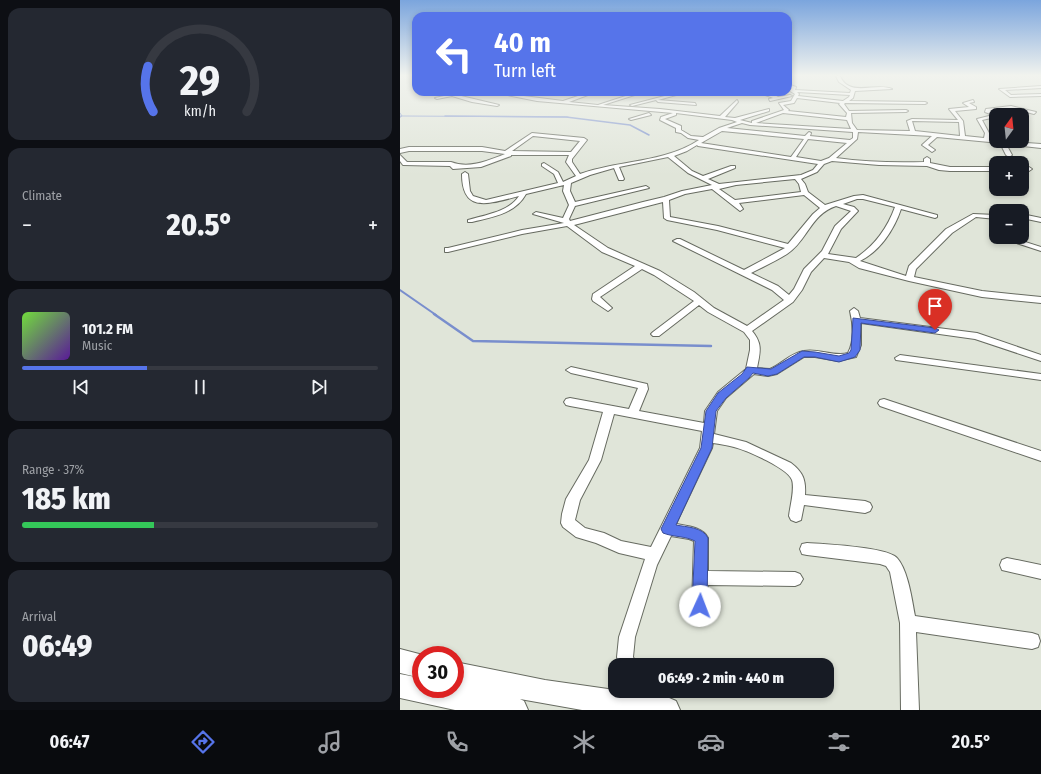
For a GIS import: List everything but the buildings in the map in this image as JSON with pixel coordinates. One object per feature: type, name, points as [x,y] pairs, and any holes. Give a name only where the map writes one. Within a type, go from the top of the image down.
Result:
[{"type":"main road","points":[[400,661],[412,664]]},
{"type":"main road","points":[[464,676],[545,692],[638,699],[667,710]]},
{"type":"main road","points":[[400,686],[515,710]]},
{"type":"street","points":[[611,113],[620,109]]},
{"type":"street","points":[[639,109],[666,111],[742,122],[815,129],[913,133],[989,140]]},
{"type":"street","points":[[721,118],[729,109]]},
{"type":"street","points":[[785,112],[787,110],[786,109]]},
{"type":"street","points":[[845,109],[848,112],[906,111],[913,133]]},
{"type":"street","points":[[952,109],[961,121],[963,130],[962,137]]},
{"type":"street","points":[[742,122],[767,110]]},
{"type":"street","points":[[631,119],[666,111]]},
{"type":"street","points":[[465,174],[465,186],[470,197],[476,201],[486,202],[565,183],[579,176],[649,158],[669,155],[682,151],[720,129],[742,122],[785,112],[848,119]]},
{"type":"street","points":[[848,112],[848,119],[851,127],[856,131]]},
{"type":"street","points":[[1029,112],[1034,113]]},
{"type":"street","points":[[633,113],[649,114]]},
{"type":"street","points":[[678,113],[663,118],[662,120],[679,127],[678,131],[701,141],[822,163]]},
{"type":"street","points":[[986,140],[987,133],[979,119],[989,117]]},
{"type":"street","points":[[909,121],[961,121]]},
{"type":"street","points":[[720,129],[850,142]]},
{"type":"street","points":[[793,158],[797,150],[802,147],[810,132],[815,129]]},
{"type":"street","points":[[448,250],[666,198],[684,192],[743,182],[797,178],[812,173],[822,163],[831,159],[855,138],[856,131]]},
{"type":"street","points":[[506,153],[532,134],[584,140],[572,154],[569,161],[579,176]]},
{"type":"street","points":[[932,150],[925,145],[936,135]]},
{"type":"street","points":[[1029,145],[1041,146]]},
{"type":"street","points":[[539,153],[544,147]]},
{"type":"street","points":[[1005,148],[1008,155]]},
{"type":"street","points":[[400,151],[409,149],[482,149],[506,153],[572,154]]},
{"type":"street","points":[[400,157],[406,164],[451,164],[454,167],[470,167],[482,165],[512,153]]},
{"type":"street","points":[[525,161],[528,153]]},
{"type":"street","points":[[669,155],[689,171],[704,178],[717,187],[721,195],[735,202],[740,209]]},
{"type":"street","points":[[831,159],[876,164],[927,162],[939,168],[989,169]]},
{"type":"street","points":[[544,165],[556,173],[565,183],[572,205],[567,222]]},
{"type":"street","points":[[616,167],[621,179]]},
{"type":"street","points":[[704,178],[733,167]]},
{"type":"street","points":[[797,178],[802,184],[806,193],[824,208]]},
{"type":"street","points":[[572,205],[646,188]]},
{"type":"street","points":[[470,220],[507,210],[519,201],[524,192]]},
{"type":"street","points":[[735,202],[806,193]]},
{"type":"street","points":[[744,273],[785,252],[796,241],[815,215],[824,208],[860,196],[935,216]]},
{"type":"street","points":[[666,198],[667,218],[669,219],[718,228],[790,247]]},
{"type":"street","points":[[747,330],[790,300],[798,290],[807,271],[822,255],[838,228],[855,211],[852,208],[834,204]]},
{"type":"street","points":[[854,261],[861,258],[884,236],[890,228],[899,206]]},
{"type":"street","points":[[536,214],[567,222],[605,250],[661,276],[691,294],[711,310],[747,330],[755,340],[755,350],[751,370],[746,376],[722,395],[715,403],[711,411],[706,448],[654,554],[627,637],[625,658]]},
{"type":"street","points":[[909,279],[912,268],[949,231],[975,215],[989,216]]},
{"type":"street","points":[[1029,217],[1041,220]]},
{"type":"street","points":[[677,241],[775,288],[790,300]]},
{"type":"street","points":[[1023,244],[1041,250]]},
{"type":"street","points":[[822,255],[854,261],[862,266],[909,279],[982,294],[1041,300]]},
{"type":"street","points":[[608,308],[596,299],[596,296],[641,266]]},
{"type":"street","points":[[656,334],[699,301]]},
{"type":"street","points":[[751,370],[768,373],[773,372],[802,354],[815,354],[839,359],[852,355],[856,350],[855,316],[960,333],[984,339],[1041,358]]},
{"type":"street","points":[[900,358],[1041,377]]},
{"type":"street","points":[[571,370],[643,386],[632,414]]},
{"type":"street","points":[[570,402],[632,414],[708,433],[736,443],[792,469],[797,475],[799,483],[796,516]]},
{"type":"street","points":[[884,403],[1041,456]]},
{"type":"street","points":[[609,410],[600,446],[591,468],[570,505],[568,523],[581,533],[599,538],[619,547],[654,554]]},
{"type":"street","points":[[798,499],[865,507]]},
{"type":"street","points":[[667,529],[692,533],[702,538],[700,606]]},
{"type":"street","points":[[807,549],[880,557],[891,561],[898,570],[908,622],[910,710]]},
{"type":"street","points":[[1007,566],[1041,572]]},
{"type":"street","points":[[700,578],[795,579]]},
{"type":"street","points":[[908,622],[1032,641]]},
{"type":"waterway","points":[[402,116],[561,117]]},
{"type":"waterway","points":[[445,116],[561,117]]},
{"type":"waterway","points":[[561,117],[568,117]]},
{"type":"waterway","points":[[561,117],[630,125],[649,135]]},
{"type":"waterway","points":[[400,290],[436,315]]},
{"type":"waterway","points":[[434,314],[473,341],[711,346]]},
{"type":"route","points":[[700,606],[702,538],[692,533],[667,529],[706,448],[711,411],[715,403],[751,370],[768,373],[773,372],[802,354],[815,354],[839,359],[852,355],[856,350],[856,320],[935,330]]}]
